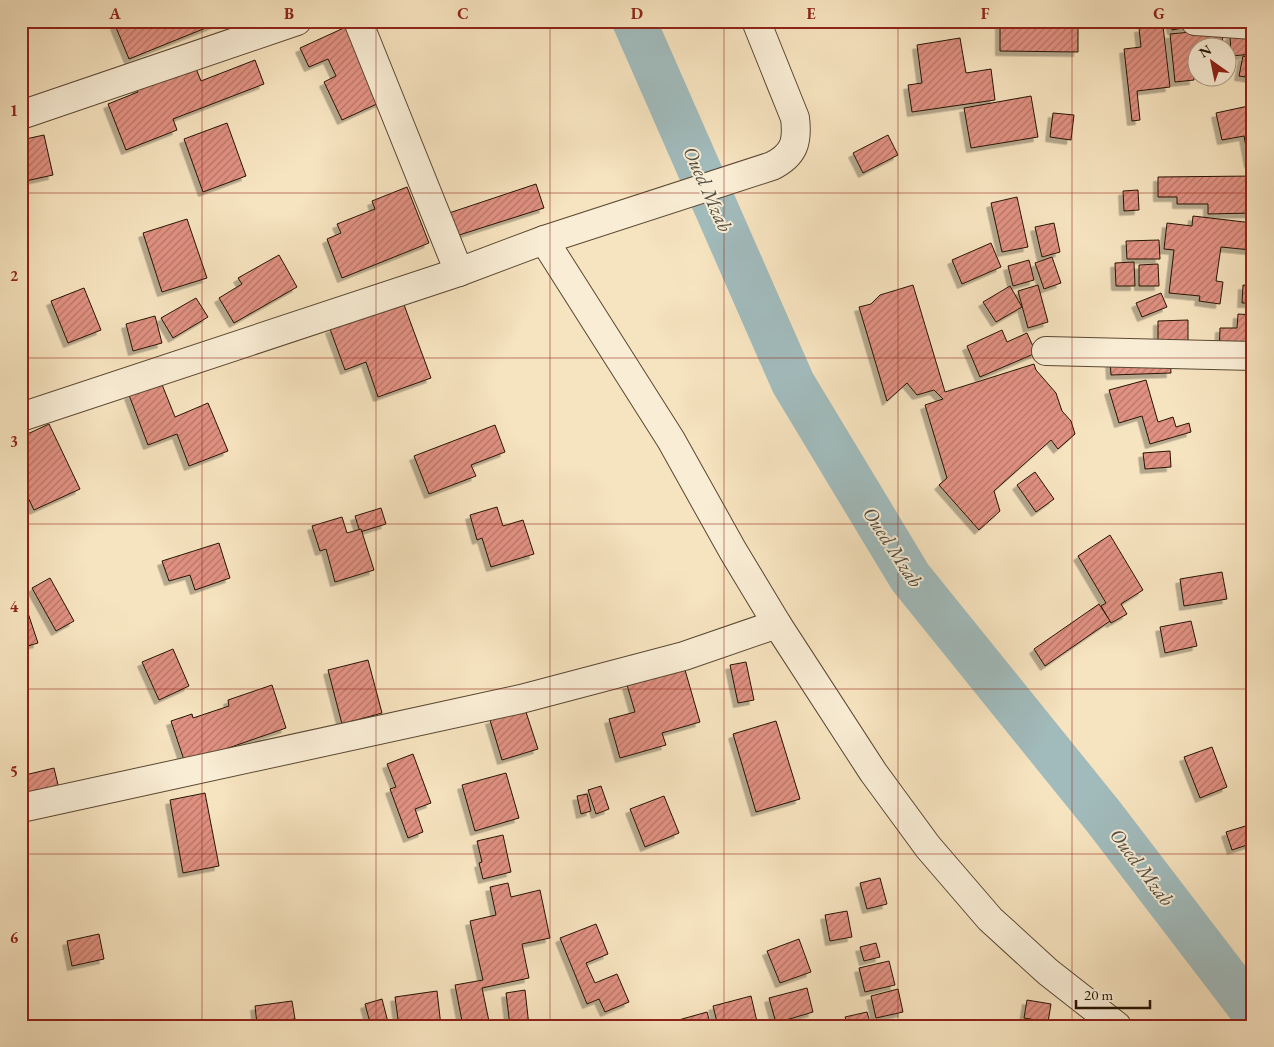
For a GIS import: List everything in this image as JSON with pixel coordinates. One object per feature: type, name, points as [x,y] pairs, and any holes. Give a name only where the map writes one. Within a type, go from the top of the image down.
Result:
[{"type":"street","points":[[21,115],[297,21]]},
{"type":"street","points":[[358,21],[459,272]]},
{"type":"street","points":[[21,417],[459,272],[544,240],[772,166],[785,160],[793,148],[796,131],[795,118],[756,21]]},
{"type":"street","points":[[1195,21],[1253,25]]},
{"type":"street","points":[[544,240],[671,440],[776,624],[864,757],[928,847],[990,919],[1048,972],[1117,1026]]},
{"type":"street","points":[[1046,351],[1253,356]]},
{"type":"street","points":[[21,808],[521,699],[684,656],[776,624]]},
{"type":"building","points":[[124,21],[223,21],[129,59],[115,25]]},
{"type":"building","points":[[1000,21],[1078,23],[1078,52],[1000,51]]},
{"type":"building","points":[[1170,21],[1221,21],[1172,30]]},
{"type":"building","points":[[1163,26],[1170,87],[1137,91],[1140,120],[1132,121],[1124,49],[1141,47],[1139,28]]},
{"type":"building","points":[[346,27],[381,102],[342,120],[324,82],[336,76],[328,59],[309,67],[300,48]]},
{"type":"building","points":[[1222,29],[1222,38],[1186,38],[1186,81],[1175,82],[1170,34]]},
{"type":"building","points":[[1253,33],[1253,54],[1236,56],[1236,38],[1230,38],[1230,35]]},
{"type":"building","points":[[960,38],[966,73],[991,69],[995,100],[912,112],[908,85],[922,83],[917,45]]},
{"type":"building","points":[[1243,56],[1253,58],[1253,78],[1239,76]]},
{"type":"building","points":[[255,60],[264,84],[173,119],[177,130],[126,150],[108,104],[138,92],[135,84],[193,61],[201,81]]},
{"type":"building","points":[[1031,96],[1038,137],[971,148],[964,108]]},
{"type":"building","points":[[1253,105],[1253,162],[1249,163],[1244,136],[1222,140],[1216,113]]},
{"type":"building","points":[[1053,113],[1074,115],[1071,140],[1050,137]]},
{"type":"building","points":[[227,123],[246,176],[203,192],[184,139]]},
{"type":"building","points":[[44,135],[53,175],[21,182],[21,140]]},
{"type":"building","points":[[888,135],[898,155],[863,173],[853,153]]},
{"type":"building","points":[[1253,176],[1253,213],[1208,214],[1208,204],[1177,204],[1177,197],[1158,197],[1158,177]]},
{"type":"building","points":[[536,184],[544,208],[456,236],[449,213]]},
{"type":"building","points":[[407,187],[429,243],[342,278],[327,239],[341,233],[337,224],[375,209],[372,201]]},
{"type":"building","points":[[1138,190],[1139,210],[1124,211],[1123,191]]},
{"type":"building","points":[[1017,197],[1028,247],[1002,252],[991,203]]},
{"type":"building","points":[[1193,216],[1253,223],[1251,250],[1221,247],[1216,281],[1223,282],[1220,304],[1199,301],[1200,296],[1169,293],[1174,250],[1164,249],[1167,223],[1192,226]]},
{"type":"building","points":[[187,219],[207,278],[162,292],[143,233]]},
{"type":"building","points":[[1054,223],[1060,252],[1042,257],[1035,227]]},
{"type":"building","points":[[1159,240],[1160,259],[1127,259],[1126,241]]},
{"type":"building","points":[[991,243],[1001,267],[962,284],[952,260]]},
{"type":"building","points":[[279,255],[297,287],[234,323],[219,298],[242,284],[238,278]]},
{"type":"building","points":[[1052,257],[1061,283],[1044,289],[1035,263]]},
{"type":"building","points":[[1029,260],[1034,280],[1013,286],[1008,266]]},
{"type":"building","points":[[1134,262],[1135,286],[1116,286],[1115,263]]},
{"type":"building","points":[[1158,264],[1159,286],[1139,286],[1139,265]]},
{"type":"building","points":[[913,285],[945,392],[1034,364],[1036,370],[1056,393],[1062,411],[1071,421],[1075,434],[1058,449],[1051,440],[994,491],[1000,511],[979,530],[939,485],[947,478],[925,405],[943,399],[934,390],[917,395],[907,383],[887,401],[859,307],[871,304],[880,295]]},
{"type":"building","points":[[1038,285],[1048,322],[1028,328],[1018,291]]},
{"type":"building","points":[[1243,285],[1253,286],[1253,303],[1242,303]]},
{"type":"building","points":[[1010,286],[1022,307],[996,322],[983,302]]},
{"type":"building","points":[[84,288],[101,330],[68,343],[51,301]]},
{"type":"building","points":[[1161,293],[1167,307],[1142,317],[1136,303]]},
{"type":"building","points":[[196,298],[208,317],[173,338],[161,318]]},
{"type":"building","points":[[403,302],[431,378],[378,397],[366,362],[345,370],[330,329]]},
{"type":"building","points":[[1238,314],[1253,315],[1253,358],[1219,356],[1220,328],[1237,328]]},
{"type":"building","points":[[155,316],[162,343],[133,351],[126,324]]},
{"type":"building","points":[[1188,320],[1188,351],[1158,351],[1158,321]]},
{"type":"building","points":[[1002,330],[1007,342],[1027,333],[1036,353],[980,377],[967,346]]},
{"type":"building","points":[[1170,357],[1171,373],[1111,375],[1110,360]]},
{"type":"building","points":[[1146,380],[1158,422],[1173,417],[1176,427],[1189,423],[1191,432],[1150,444],[1142,416],[1119,423],[1109,390]]},
{"type":"building","points":[[161,382],[175,417],[208,403],[228,451],[189,466],[177,434],[148,445],[129,395]]},
{"type":"building","points":[[49,424],[80,489],[34,510],[21,483],[21,437]]},
{"type":"building","points":[[495,425],[505,452],[471,465],[476,476],[429,494],[414,456]]},
{"type":"building","points":[[1170,451],[1171,467],[1145,469],[1143,453]]},
{"type":"building","points":[[1035,472],[1054,499],[1036,512],[1017,485]]},
{"type":"building","points":[[497,507],[503,526],[523,520],[534,554],[491,567],[482,538],[477,540],[470,515]]},
{"type":"building","points":[[381,508],[386,524],[360,532],[355,516]]},
{"type":"building","points":[[342,517],[347,533],[361,529],[374,570],[335,582],[326,549],[320,551],[312,526]]},
{"type":"building","points":[[1110,535],[1143,590],[1121,604],[1127,614],[1111,623],[1101,606],[1106,603],[1078,556]]},
{"type":"building","points":[[219,543],[230,578],[195,590],[190,575],[169,581],[162,561]]},
{"type":"building","points":[[1222,572],[1227,599],[1184,606],[1180,579]]},
{"type":"building","points":[[50,578],[74,621],[56,631],[32,588]]},
{"type":"building","points":[[21,592],[38,643],[21,648]]},
{"type":"building","points":[[1099,604],[1110,621],[1045,666],[1034,649]]},
{"type":"building","points":[[1191,621],[1197,646],[1165,653],[1160,627]]},
{"type":"building","points":[[173,649],[189,686],[159,700],[142,662]]},
{"type":"building","points":[[368,660],[382,713],[342,724],[328,670]]},
{"type":"building","points":[[746,662],[754,700],[738,703],[730,665]]},
{"type":"building","points":[[683,663],[700,722],[662,733],[666,745],[620,758],[609,719],[635,712],[627,685]]},
{"type":"building","points":[[272,685],[286,728],[185,763],[171,721],[192,714],[193,718],[229,706],[228,700]]},
{"type":"building","points":[[525,709],[538,749],[502,760],[490,720]]},
{"type":"building","points":[[776,721],[800,799],[756,812],[733,734]]},
{"type":"building","points":[[1212,747],[1227,787],[1200,798],[1184,757]]},
{"type":"building","points":[[413,754],[431,803],[415,809],[423,832],[408,838],[390,789],[396,787],[387,764]]},
{"type":"building","points":[[54,768],[59,789],[21,798],[21,776]]},
{"type":"building","points":[[506,773],[519,818],[475,831],[462,785]]},
{"type":"building","points":[[601,786],[609,809],[596,814],[588,790]]},
{"type":"building","points":[[205,793],[219,866],[183,873],[170,800]]},
{"type":"building","points":[[587,794],[591,811],[581,814],[577,796]]},
{"type":"building","points":[[664,796],[679,833],[645,847],[630,809]]},
{"type":"building","points":[[1252,824],[1253,843],[1232,850],[1226,832]]},
{"type":"building","points":[[503,835],[511,872],[483,879],[479,863],[482,862],[477,841]]},
{"type":"building","points":[[880,878],[887,904],[867,909],[860,883]]},
{"type":"building","points":[[508,883],[511,897],[540,890],[550,938],[522,944],[529,978],[482,988],[490,1026],[463,1026],[455,985],[483,980],[470,921],[496,915],[490,887]]},
{"type":"building","points":[[847,911],[852,937],[830,941],[825,915]]},
{"type":"building","points":[[596,924],[608,954],[586,963],[595,983],[617,974],[629,1002],[605,1012],[599,999],[587,1004],[560,938]]},
{"type":"building","points":[[99,934],[104,959],[72,966],[67,941]]},
{"type":"building","points":[[799,939],[811,972],[780,983],[767,951]]},
{"type":"building","points":[[876,943],[880,957],[864,961],[860,947]]},
{"type":"building","points":[[889,961],[895,985],[865,992],[859,968]]},
{"type":"building","points":[[807,988],[813,1012],[776,1023],[769,998]]},
{"type":"building","points":[[898,989],[903,1012],[876,1018],[871,996]]},
{"type":"building","points":[[525,990],[529,1026],[510,1026],[506,993]]},
{"type":"building","points":[[437,991],[441,1026],[399,1026],[395,997]]},
{"type":"building","points":[[751,996],[758,1026],[718,1026],[713,1006]]},
{"type":"building","points":[[382,999],[389,1026],[371,1026],[365,1004]]},
{"type":"building","points":[[1027,1000],[1051,1004],[1048,1022],[1024,1018]]},
{"type":"building","points":[[292,1001],[295,1019],[257,1024],[255,1006]]},
{"type":"building","points":[[707,1012],[711,1026],[677,1026],[675,1021]]},
{"type":"building","points":[[867,1012],[871,1026],[848,1026],[845,1017]]},
{"type":"waterway","name":"Oued Mzab","points":[[634,21],[793,383],[910,577],[1103,816],[1253,1012]]}]
